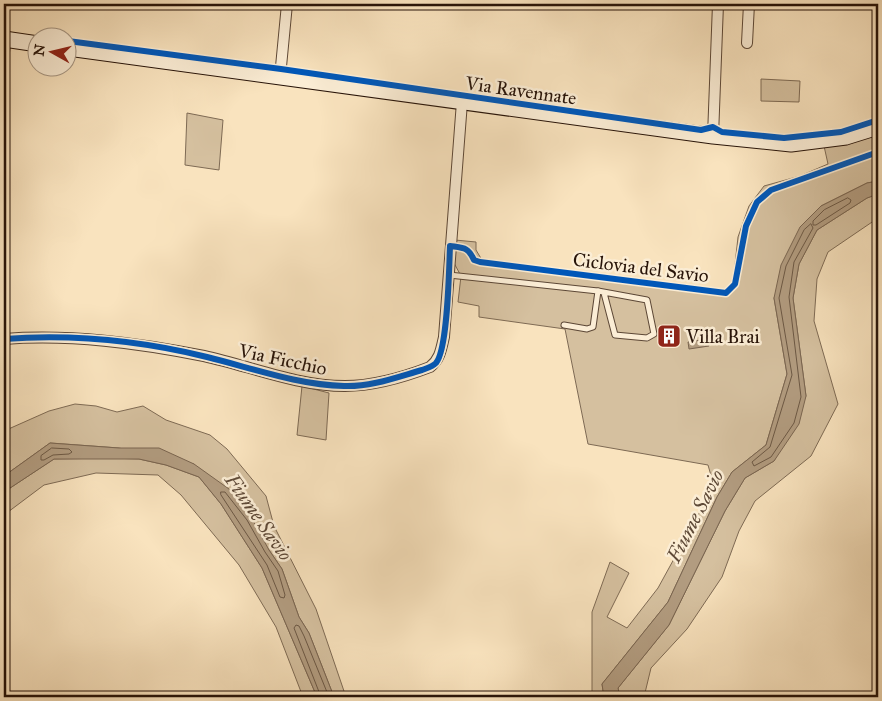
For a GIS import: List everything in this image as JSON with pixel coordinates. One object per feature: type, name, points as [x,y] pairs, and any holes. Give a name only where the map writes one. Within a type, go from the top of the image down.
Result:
[{"type":"main road","points":[[4,39],[28,43]]},
{"type":"main road","name":"Via Ravennate","points":[[78,49],[713,136],[791,144],[846,137],[878,127]]},
{"type":"street","points":[[280,77],[287,4]]},
{"type":"street","points":[[713,136],[718,4]]},
{"type":"street","points":[[747,43],[749,4]]},
{"type":"street","name":"Via Ficchio","points":[[4,339],[102,340],[138,344],[205,357],[308,382],[345,386],[372,384],[430,367],[440,355],[444,338],[462,102]]},
{"type":"lane","points":[[448,275],[601,292],[647,300],[654,334],[647,338],[615,335],[601,292]]},
{"type":"lane","points":[[564,325],[586,329],[592,327],[601,292]]},
{"type":"shaded area","points":[[4,47],[10,48],[4,103]]},
{"type":"shaded area","points":[[761,79],[800,81],[799,102],[761,101]]},
{"type":"shaded area","points":[[187,113],[223,120],[219,170],[185,165]]},
{"type":"shaded area","points":[[878,132],[878,181],[867,183],[821,206],[774,298],[787,374],[766,445],[732,472],[717,497],[668,602],[602,684],[604,697],[592,697],[592,612],[610,562],[629,573],[607,617],[627,628],[658,588],[714,486],[708,465],[588,444],[565,329],[479,317],[479,306],[458,302],[461,276],[454,263],[455,240],[476,242],[476,250],[482,260],[723,291],[733,283],[738,237],[749,206],[764,186],[800,176],[828,164],[824,146]]},
{"type":"shaded area","points":[[878,194],[878,218],[828,252],[817,279],[814,321],[838,404],[811,456],[755,501],[739,531],[722,577],[687,629],[651,668],[644,697],[620,697],[618,688],[669,625],[725,511],[745,478],[774,461],[806,396],[793,298],[799,264],[817,230],[867,198]]},
{"type":"shaded area","points":[[302,386],[329,393],[326,440],[297,435]]},
{"type":"shaded area","points":[[75,404],[96,406],[117,412],[143,406],[166,420],[210,435],[227,449],[266,496],[274,526],[316,609],[346,697],[334,697],[309,633],[299,617],[282,569],[269,550],[194,464],[119,448],[50,443],[4,476],[4,431],[49,411]]},
{"type":"shaded area","points":[[54,459],[139,459],[166,465],[199,477],[221,504],[262,568],[317,697],[303,697],[276,627],[239,565],[181,495],[158,475],[96,473],[44,485],[4,515],[4,492]]},
{"type":"water","points":[[878,181],[878,194],[867,198],[817,230],[799,264],[793,298],[806,396],[799,424],[774,461],[745,478],[725,511],[669,625],[618,688],[620,697],[604,697],[602,684],[668,602],[717,497],[732,472],[766,445],[787,374],[774,298],[781,265],[800,227],[821,206],[867,183]]},
{"type":"water","points":[[708,339],[709,346],[689,349],[688,342]]},
{"type":"water","points":[[50,443],[119,448],[159,448],[194,464],[229,489],[251,517],[282,569],[299,617],[309,633],[334,697],[317,697],[262,568],[221,504],[199,477],[166,465],[139,459],[54,459],[4,492],[4,476]]},
{"type":"cycle path","points":[[78,42],[281,69],[701,130],[713,127],[722,132],[784,138],[841,132],[878,120]]},
{"type":"cycle path","name":"Ciclovia del Savio","points":[[4,339],[55,337],[132,343],[182,351],[310,383],[344,386],[374,383],[422,370],[436,363],[440,355],[445,326],[450,246],[465,249],[474,260],[480,262],[726,293],[735,284],[746,226],[757,202],[771,190],[878,152]]},
{"type":"place","name":"Villa Brai","points":[[669,336]]},
{"type":"water label","name":"Fiume Savio","points":[[695,516]]},
{"type":"water label","name":"Fiume Savio","points":[[259,517]]}]
